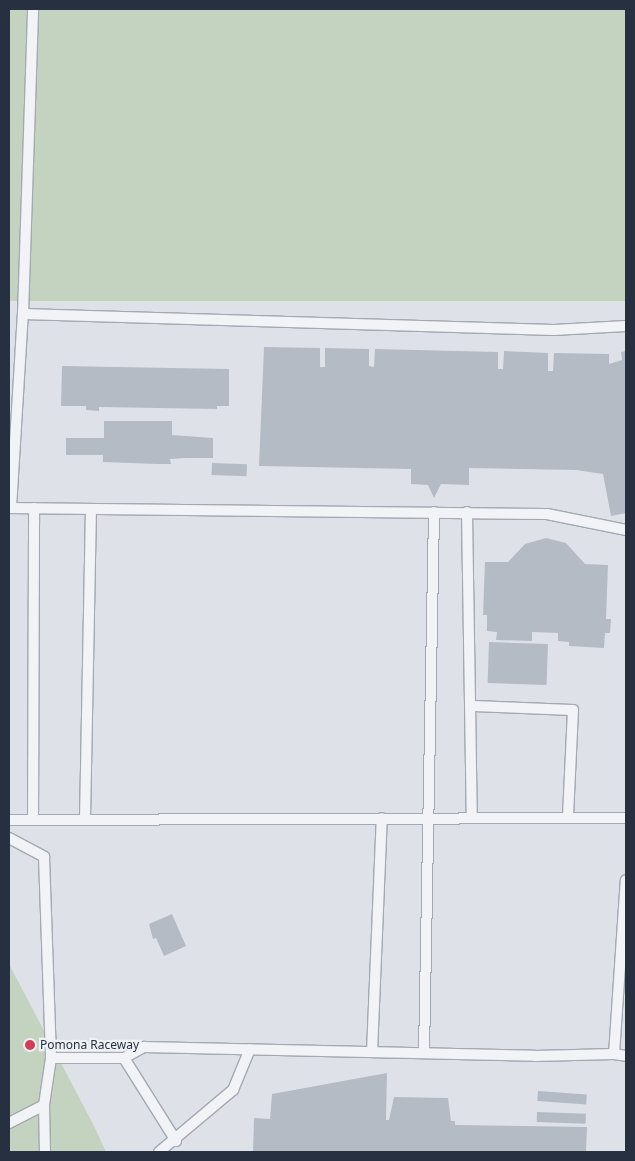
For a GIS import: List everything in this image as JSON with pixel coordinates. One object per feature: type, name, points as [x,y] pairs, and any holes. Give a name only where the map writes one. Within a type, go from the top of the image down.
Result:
[{"type":"lane","points":[[33,9],[23,314],[10,508],[546,514],[626,530]]},
{"type":"lane","points":[[23,314],[554,330],[626,326]]},
{"type":"lane","points":[[32,820],[34,508]]},
{"type":"lane","points":[[85,820],[91,509]]},
{"type":"lane","points":[[424,1053],[430,818],[434,512]]},
{"type":"lane","points":[[467,512],[473,706],[472,818]]},
{"type":"lane","points":[[473,706],[573,710],[568,818]]},
{"type":"lane","points":[[372,1052],[382,818]]},
{"type":"lane","points":[[9,820],[626,818]]},
{"type":"lane","points":[[9,838],[44,857],[51,1058],[44,1105],[45,1152]]},
{"type":"lane","points":[[614,1054],[626,880]]},
{"type":"lane","points":[[51,1058],[124,1058],[144,1047],[424,1053],[614,1054],[626,1056]]},
{"type":"lane","points":[[159,1152],[176,1141],[233,1090],[250,1049]]},
{"type":"lane","points":[[124,1058],[176,1141]]},
{"type":"lane","points":[[9,1123],[44,1105]]},
{"type":"green space","points":[[9,9],[626,9],[626,301],[9,301]]},
{"type":"green space","name":"Pomona Raceway","points":[[9,964],[94,1126],[106,1152],[9,1152]]},
{"type":"building","points":[[264,347],[320,348],[320,367],[325,367],[325,348],[369,349],[369,366],[374,367],[375,349],[498,352],[498,369],[503,369],[504,351],[548,353],[548,371],[553,371],[554,353],[609,354],[609,364],[622,360],[621,352],[626,351],[626,513],[611,516],[603,474],[576,470],[469,468],[469,485],[441,484],[434,498],[428,485],[411,484],[411,469],[259,466]]},
{"type":"building","points":[[62,366],[229,369],[229,406],[217,406],[217,409],[99,407],[99,411],[86,410],[86,406],[61,406]]},
{"type":"building","points":[[104,421],[172,421],[172,435],[213,438],[213,458],[170,459],[171,464],[157,464],[103,462],[103,455],[66,455],[66,438],[104,438]]},
{"type":"building","points":[[212,463],[247,464],[247,476],[212,475]]},
{"type":"building","points":[[546,538],[566,543],[585,564],[608,565],[606,619],[611,619],[610,633],[605,633],[604,648],[569,646],[569,642],[558,641],[558,633],[532,632],[532,641],[496,640],[497,632],[487,631],[487,615],[483,615],[485,562],[508,562],[525,544]]},
{"type":"building","points":[[489,642],[548,644],[547,685],[488,683]]},
{"type":"building","points":[[172,914],[186,946],[164,956],[156,938],[153,939],[149,924]]},
{"type":"building","points":[[387,1073],[386,1120],[389,1120],[394,1097],[448,1098],[451,1121],[455,1121],[455,1125],[587,1127],[586,1152],[253,1152],[254,1118],[270,1119],[272,1094]]},
{"type":"building","points":[[538,1091],[587,1094],[586,1104],[537,1101]]},
{"type":"building","points":[[537,1112],[586,1114],[586,1124],[537,1122]]},
{"type":"place","name":"Pomona Raceway","points":[[30,1045]]}]
